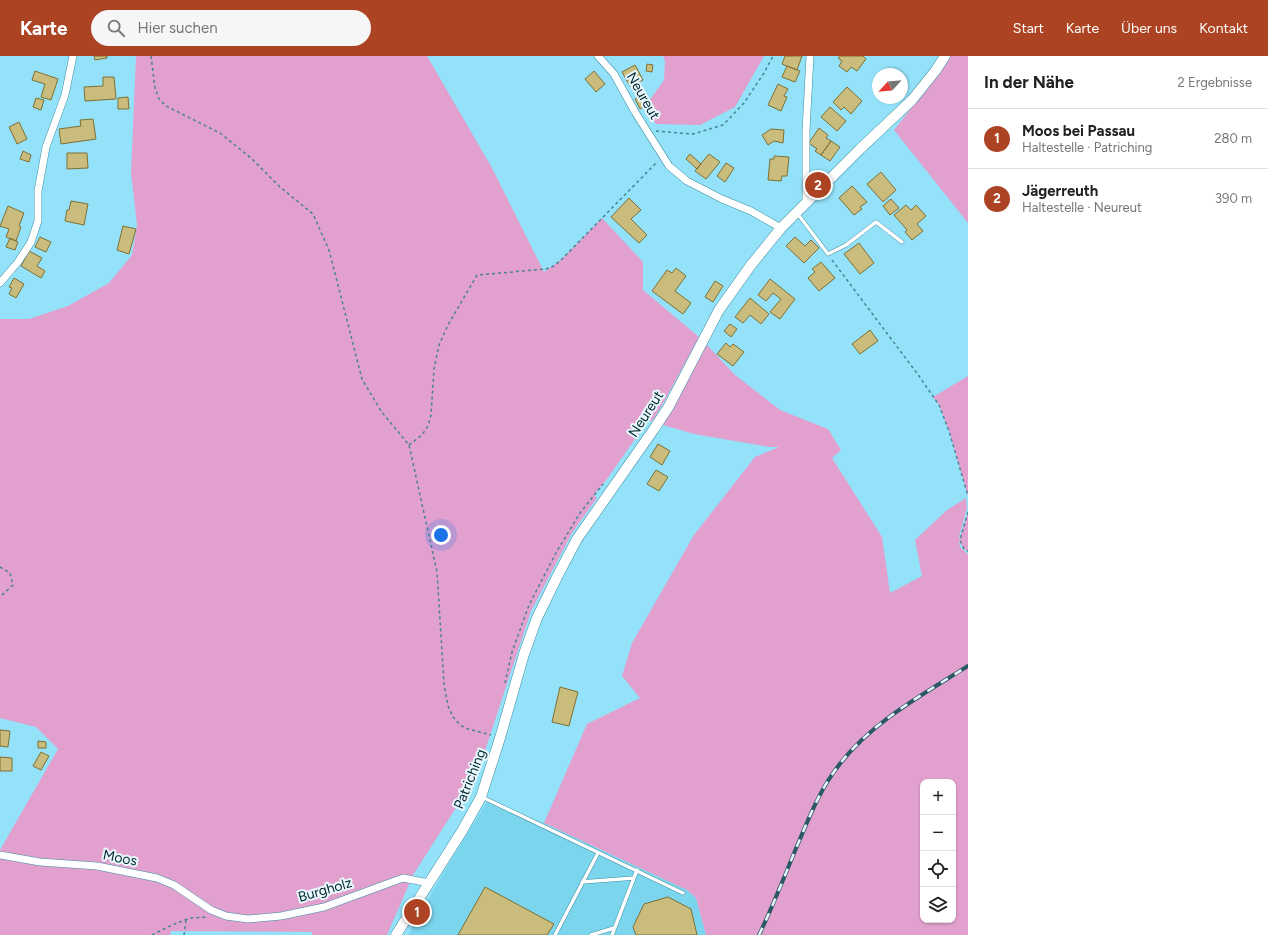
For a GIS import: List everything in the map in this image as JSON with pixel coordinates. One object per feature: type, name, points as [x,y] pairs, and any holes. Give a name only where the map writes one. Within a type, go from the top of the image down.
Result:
[{"type":"street","points":[[0,283],[18,262],[31,242],[38,221],[38,191],[46,148],[65,95],[73,56]]},
{"type":"street","name":"Neureut","points":[[598,56],[614,74],[663,157],[670,166],[687,181],[722,199],[751,211],[781,228]]},
{"type":"street","points":[[806,203],[806,131],[810,56]]},
{"type":"street","name":"Neureut","points":[[538,618],[577,539],[669,406],[719,310],[751,265],[781,228],[912,100],[936,70],[945,56]]},
{"type":"street","name":"Patriching","points":[[398,933],[462,831],[481,797],[500,738],[524,654],[538,618]]},
{"type":"street","name":"Moos","points":[[0,855],[40,862],[97,866],[157,878],[174,885],[211,910],[226,916]]},
{"type":"street","name":"Burgholz","points":[[226,916],[248,919],[280,916],[324,907],[403,878],[429,883]]},
{"type":"lane","points":[[796,213],[828,254],[846,245],[876,222],[902,242]]},
{"type":"lane","points":[[481,797],[683,893]]},
{"type":"lane","points":[[556,935],[598,853]]},
{"type":"lane","points":[[612,935],[637,870]]},
{"type":"lane","points":[[582,882],[634,878]]},
{"type":"lane","points":[[590,935],[614,928]]},
{"type":"path","points":[[151,56],[155,88],[159,99],[166,106],[220,133],[252,159],[280,188],[312,214],[329,250],[362,379],[381,411],[409,445],[437,572],[444,684],[448,706],[453,717],[460,726],[500,738]]},
{"type":"path","points":[[647,130],[693,134],[723,125],[744,103],[764,73],[772,56]]},
{"type":"path","points":[[409,445],[422,435],[428,426],[432,415],[434,369],[439,345],[448,325],[477,275],[546,270],[554,266],[663,157]]},
{"type":"path","points":[[828,254],[939,405],[949,431],[968,496]]},
{"type":"path","points":[[968,512],[960,540],[964,549],[968,551]]},
{"type":"path","points":[[0,567],[10,573],[13,585],[0,597]]},
{"type":"path","points":[[152,935],[190,918],[226,916]]},
{"type":"path","points":[[184,935],[186,920]]},
{"type":"shaded area","points":[[136,56],[427,56],[492,168],[544,272],[562,259],[602,218],[643,262],[643,290],[699,337],[653,420],[647,422],[594,495],[597,498],[572,533],[531,611],[477,775],[413,875],[387,935],[312,935],[312,932],[171,931],[170,935],[0,935],[0,850],[58,749],[36,727],[0,718],[0,319],[29,319],[68,306],[109,283],[132,255],[137,225],[131,173]]},
{"type":"shaded area","points":[[663,56],[764,56],[735,107],[700,125],[656,124],[644,108],[664,80],[665,61]]},
{"type":"shaded area","points":[[950,56],[968,56],[968,223],[894,130],[941,70]]},
{"type":"shaded area","points":[[706,344],[735,375],[780,410],[828,429],[841,450],[832,458],[882,537],[890,593],[922,576],[915,540],[947,510],[966,498],[967,508],[959,540],[968,512],[968,551],[964,549],[959,541],[960,547],[968,554],[968,935],[706,935],[696,898],[687,890],[544,823],[587,724],[640,698],[622,676],[632,643],[694,535],[755,457],[779,447],[770,447],[694,434],[663,425]]},
{"type":"shaded area","points":[[968,376],[968,496],[949,431],[939,405],[933,397]]},
{"type":"shaded area","points":[[488,800],[544,823],[687,890],[696,898],[706,935],[408,935],[448,865]]},
{"type":"building","points":[[94,56],[107,56],[107,58],[95,60]]},
{"type":"building","points":[[785,56],[802,56],[797,70],[782,64]]},
{"type":"building","points":[[840,56],[863,56],[866,59],[857,71],[851,67],[847,72],[839,66],[842,61],[838,58]]},
{"type":"building","points":[[647,64],[653,65],[652,72],[646,71]]},
{"type":"building","points":[[635,65],[643,80],[630,86],[622,72]]},
{"type":"building","points":[[787,66],[800,71],[795,82],[782,77]]},
{"type":"building","points":[[35,71],[58,79],[51,100],[41,97],[45,84],[32,80]]},
{"type":"building","points":[[594,71],[605,84],[596,92],[585,79]]},
{"type":"building","points":[[103,77],[114,77],[116,99],[85,101],[84,87],[103,86]]},
{"type":"building","points":[[778,84],[788,89],[784,96],[787,97],[781,111],[768,105]]},
{"type":"building","points":[[847,87],[862,101],[851,114],[844,107],[841,110],[833,102]]},
{"type":"building","points":[[646,93],[651,103],[640,109],[635,99]]},
{"type":"building","points":[[128,97],[129,109],[118,109],[118,98]]},
{"type":"building","points":[[36,98],[44,100],[41,110],[33,107]]},
{"type":"building","points":[[830,107],[846,121],[837,131],[821,117]]},
{"type":"building","points":[[93,119],[96,139],[61,144],[59,129],[81,126],[80,120]]},
{"type":"building","points":[[19,122],[27,139],[17,144],[9,127]]},
{"type":"building","points":[[819,128],[828,135],[826,138],[831,141],[821,155],[815,151],[817,149],[809,143]]},
{"type":"building","points":[[771,129],[784,130],[783,143],[774,141],[768,145],[762,135]]},
{"type":"building","points":[[831,141],[840,147],[830,161],[821,155]]},
{"type":"building","points":[[23,151],[31,155],[29,162],[20,159]]},
{"type":"building","points":[[67,153],[87,153],[88,168],[67,169]]},
{"type":"building","points":[[690,154],[701,164],[697,169],[686,159]]},
{"type":"building","points":[[709,154],[720,162],[706,179],[695,171]]},
{"type":"building","points":[[774,156],[789,157],[787,176],[782,176],[781,181],[768,180],[770,159],[774,159]]},
{"type":"building","points":[[726,163],[734,168],[725,182],[717,176]]},
{"type":"building","points":[[881,172],[896,190],[883,202],[867,184]]},
{"type":"building","points":[[852,186],[867,202],[860,207],[862,209],[854,215],[839,198]]},
{"type":"building","points":[[629,198],[641,210],[631,219],[647,235],[639,243],[611,217]]},
{"type":"building","points":[[891,199],[899,208],[890,215],[883,206]]},
{"type":"building","points":[[71,201],[88,204],[84,225],[65,221],[67,210],[69,210]]},
{"type":"building","points":[[906,205],[911,210],[916,205],[926,216],[917,224],[923,231],[912,240],[905,232],[907,230],[894,215]]},
{"type":"building","points":[[8,206],[24,213],[19,226],[21,227],[16,241],[6,237],[9,229],[0,226]]},
{"type":"building","points":[[123,226],[136,229],[129,254],[117,250]]},
{"type":"building","points":[[40,237],[51,242],[46,252],[35,247]]},
{"type":"building","points":[[795,237],[805,246],[811,240],[819,248],[804,263],[786,246]]},
{"type":"building","points":[[10,238],[18,242],[15,250],[6,247]]},
{"type":"building","points":[[859,243],[874,263],[860,274],[844,254]]},
{"type":"building","points":[[29,251],[42,258],[37,266],[45,271],[41,278],[21,266]]},
{"type":"building","points":[[821,262],[835,278],[819,291],[808,278],[815,272],[812,269]]},
{"type":"building","points":[[676,268],[686,276],[675,291],[691,303],[683,314],[652,291],[667,270],[672,273]]},
{"type":"building","points":[[14,278],[24,284],[16,298],[9,294],[12,288],[9,287]]},
{"type":"building","points":[[770,279],[795,299],[780,319],[770,312],[781,299],[773,293],[766,301],[758,295]]},
{"type":"building","points":[[715,281],[723,286],[713,302],[705,297]]},
{"type":"building","points":[[750,298],[769,314],[761,324],[750,315],[743,323],[735,317]]},
{"type":"building","points":[[730,324],[737,329],[731,337],[724,331]]},
{"type":"building","points":[[870,330],[878,341],[860,354],[852,344]]},
{"type":"building","points":[[726,343],[730,347],[733,344],[744,352],[733,366],[717,354]]},
{"type":"building","points":[[658,444],[670,451],[662,465],[650,457]]},
{"type":"building","points":[[656,470],[668,477],[659,491],[647,484]]},
{"type":"building","points":[[560,687],[578,692],[569,726],[552,722]]},
{"type":"building","points":[[0,730],[10,731],[8,747],[0,746]]},
{"type":"building","points":[[38,741],[46,742],[46,748],[38,748]]},
{"type":"building","points":[[41,752],[49,756],[41,770],[33,766]]},
{"type":"building","points":[[0,757],[12,758],[12,771],[0,771]]},
{"type":"building","points":[[485,887],[554,924],[547,935],[458,935]]},
{"type":"building","points":[[668,897],[691,909],[697,935],[636,935],[633,927],[644,904]]},
{"type":"railway","points":[[759,935],[815,804],[832,774],[852,750],[882,722],[968,666]]},
{"type":"place","name":"Jägerreuth","points":[[818,185]]},
{"type":"place","name":"Moos bei Passau","points":[[417,912]]}]
